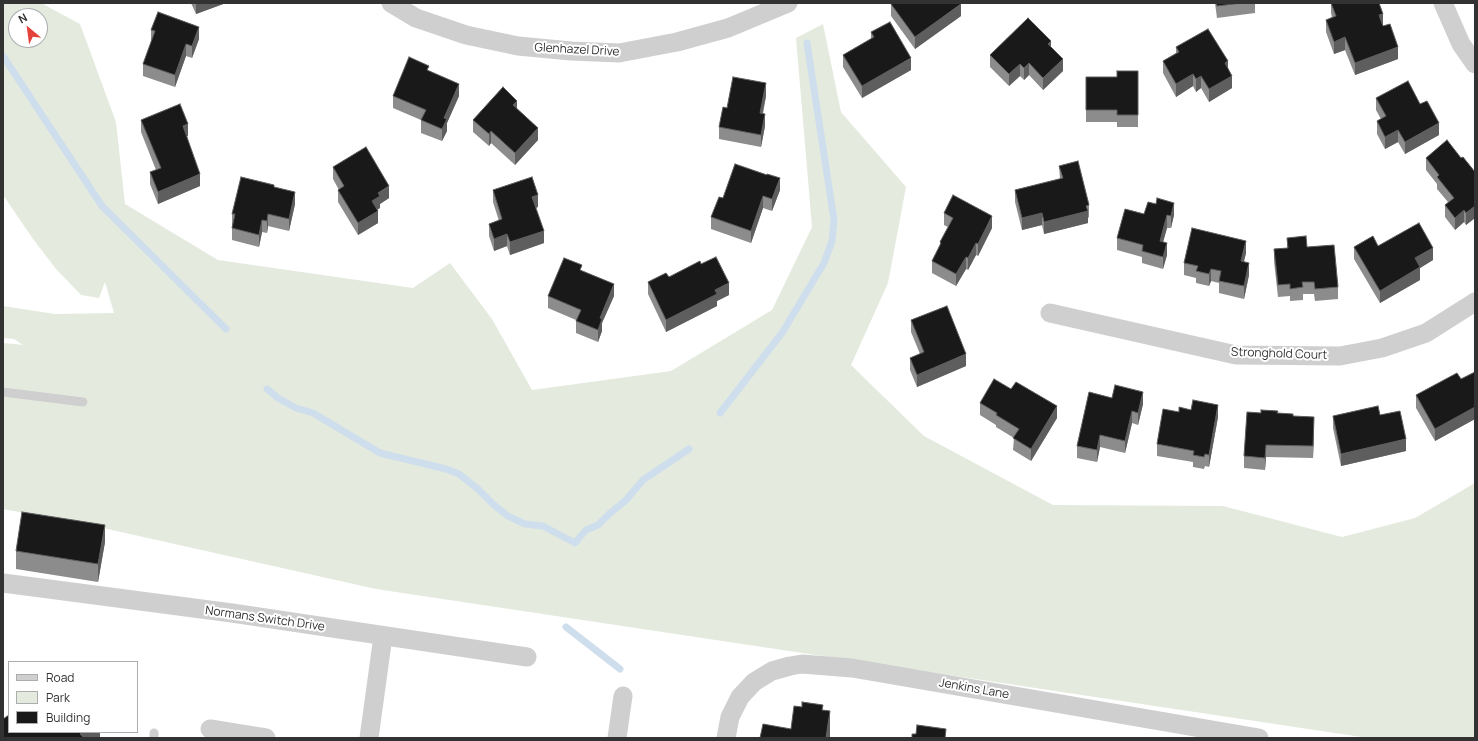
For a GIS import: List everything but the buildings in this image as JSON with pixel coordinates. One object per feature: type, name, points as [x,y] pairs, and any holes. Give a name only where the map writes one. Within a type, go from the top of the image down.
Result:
[{"type":"street","name":"Glenhazel Drive","points":[[391,3],[416,18],[466,35],[518,46],[571,51],[620,53],[677,42],[728,28],[788,3]]},
{"type":"street","points":[[1443,3],[1461,44],[1475,64]]},
{"type":"street","name":"Stronghold Court","points":[[1050,313],[1236,355],[1340,356],[1382,348],[1426,333],[1475,302]]},
{"type":"street","name":"Normans Switch Drive","points":[[3,583],[232,613],[527,657]]},
{"type":"street","points":[[369,738],[383,636]]},
{"type":"street","name":"Jenkins Lane","points":[[726,738],[730,717],[740,697],[754,682],[772,671],[802,664],[852,668],[1259,738]]},
{"type":"street","points":[[617,738],[623,696]]},
{"type":"street","points":[[210,729],[266,738]]},
{"type":"lane","points":[[3,392],[82,402]]},
{"type":"green space","points":[[3,3],[41,3],[80,24],[116,122],[125,204],[218,260],[413,288],[450,263],[492,319],[532,390],[671,371],[772,310],[812,227],[796,38],[823,24],[841,112],[906,187],[888,283],[851,365],[924,436],[1053,505],[1223,506],[1342,537],[1415,518],[1475,483],[1475,738],[1368,738],[376,589],[103,528],[3,509],[3,343],[23,345],[14,339],[3,338],[3,306],[55,314],[114,313],[105,282],[99,298],[81,295],[56,269],[33,239],[3,195]]},
{"type":"waterway","points":[[720,413],[782,333],[824,263],[832,241],[834,220],[807,43]]},
{"type":"waterway","points":[[3,56],[102,206],[226,329]]},
{"type":"waterway","points":[[267,389],[278,398],[296,408],[313,413],[380,453],[446,469],[459,474],[508,516],[525,524],[543,526],[575,543],[586,530],[598,525],[626,500],[643,480],[689,449]]},
{"type":"waterway","points":[[566,627],[620,669]]}]
